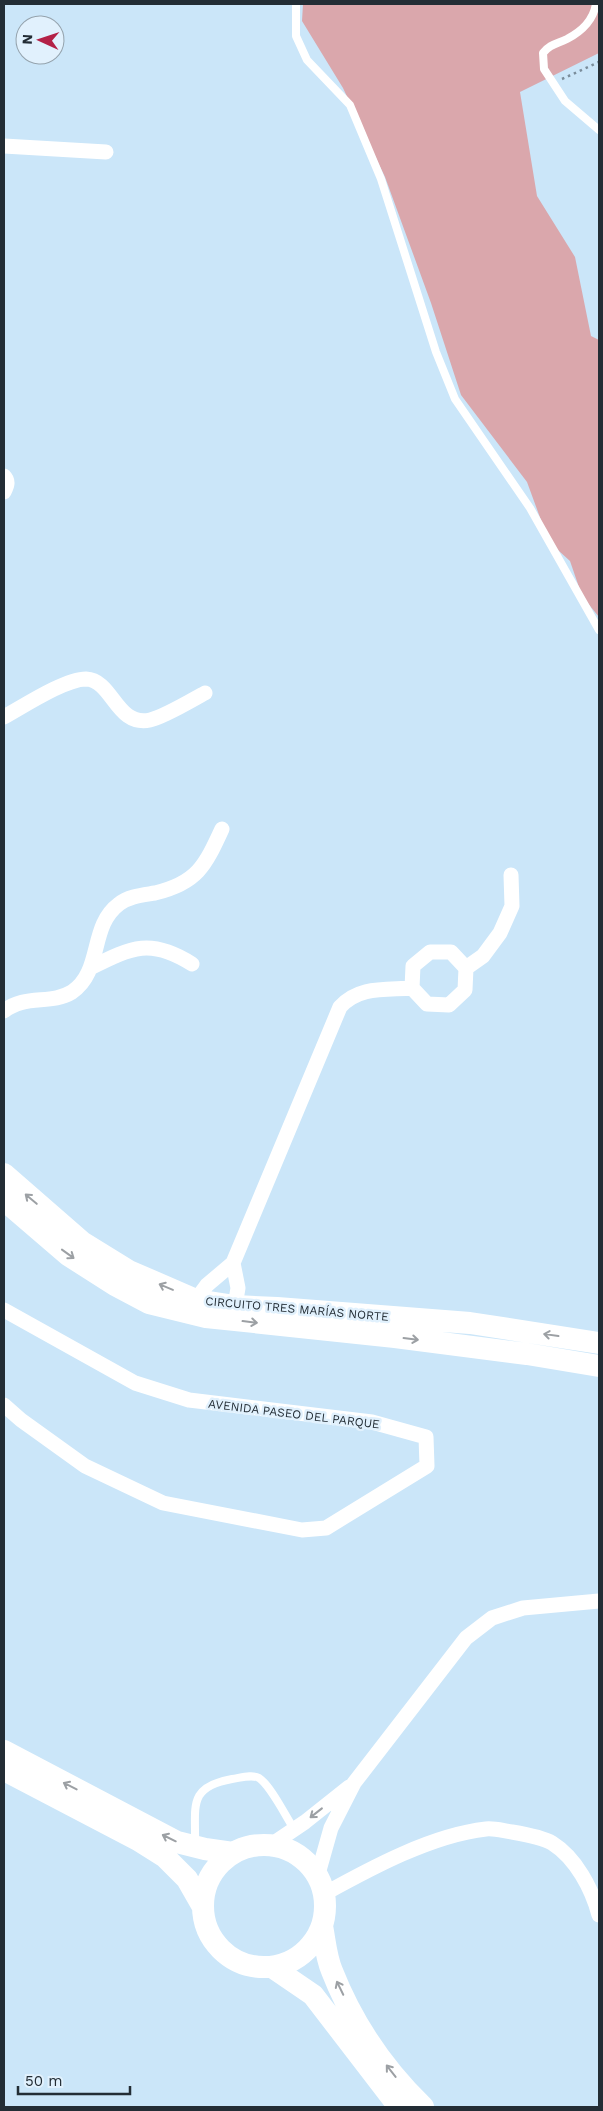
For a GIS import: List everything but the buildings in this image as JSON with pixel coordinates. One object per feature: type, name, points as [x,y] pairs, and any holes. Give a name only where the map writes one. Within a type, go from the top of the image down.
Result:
[{"type":"main road","name":"CIRCUITO TRES MARÍAS NORTE","points":[[4,1174],[82,1242],[129,1271],[196,1300],[235,1306],[470,1323],[599,1343]]},
{"type":"main road","name":"CIRCUITO TRES MARÍAS NORTE","points":[[4,1200],[68,1255],[115,1285],[150,1303],[206,1317],[404,1338],[527,1354],[599,1366]]},
{"type":"main road","points":[[4,1751],[177,1842],[233,1853]]},
{"type":"main road","points":[[4,1770],[138,1840],[165,1857],[187,1879],[203,1907]]},
{"type":"main road","points":[[271,1845],[286,1848],[300,1856],[321,1884],[325,1910],[322,1926],[315,1940],[304,1953],[290,1962],[272,1967],[245,1964],[231,1958],[211,1936],[205,1922],[203,1907],[205,1891],[211,1876],[220,1863],[233,1853],[245,1848],[271,1845]]},
{"type":"main road","points":[[322,1926],[331,1970],[362,2032],[391,2072],[423,2107]]},
{"type":"main road","points":[[272,1967],[313,1995],[399,2107]]},
{"type":"street","points":[[4,146],[106,152]]},
{"type":"street","points":[[4,476],[7,486],[4,492]]},
{"type":"street","points":[[4,717],[69,682],[88,679],[100,685],[122,712],[134,720],[150,720],[206,693]]},
{"type":"street","points":[[92,968],[96,943],[105,920],[118,904],[136,896],[189,881],[209,857],[222,829]]},
{"type":"street","points":[[466,968],[483,956],[500,933],[512,906],[511,875]]},
{"type":"street","points":[[4,1011],[14,1003],[59,997],[71,992],[81,983],[92,968],[125,951],[151,947],[175,953],[192,964]]},
{"type":"street","points":[[430,952],[451,952],[466,968],[465,990],[449,1006],[427,1004],[412,988],[413,966],[430,952]]},
{"type":"street","points":[[196,1300],[207,1285],[233,1263],[340,1007],[349,997],[361,992],[412,988]]},
{"type":"street","points":[[233,1263],[238,1288],[235,1306]]},
{"type":"street","name":"AVENIDA PASEO DEL PARQUE","points":[[4,1310],[135,1383],[189,1400],[372,1422],[426,1437],[427,1466],[326,1528],[302,1530],[163,1503],[84,1466],[21,1420],[4,1405]]},
{"type":"street","name":"AVENIDA PASEO DEL PARQUE","points":[[4,1415],[21,1420]]},
{"type":"street","points":[[599,1601],[523,1608],[492,1618],[466,1638],[354,1783],[330,1828],[321,1884],[457,1834],[488,1828],[520,1833],[552,1843],[577,1867],[594,1897],[599,1914]]},
{"type":"street","points":[[271,1845],[354,1783]]},
{"type":"lane","points":[[296,4],[296,36],[307,60],[350,106],[381,179],[436,352],[455,399],[530,508],[599,630]]},
{"type":"lane","points":[[596,4],[594,15],[584,28],[566,39],[548,46],[543,53],[544,69],[565,101],[599,130]]},
{"type":"lane","points":[[195,1847],[196,1802],[200,1792],[216,1782],[246,1776],[258,1778],[267,1786],[294,1829]]},
{"type":"path","points":[[552,81],[569,77],[599,62]]},
{"type":"shaded area","points":[[303,4],[599,4],[599,53],[520,92],[537,196],[575,257],[591,336],[599,340],[599,617],[582,596],[570,561],[549,542],[527,482],[461,395],[431,303],[385,177],[343,88],[302,21]]}]
